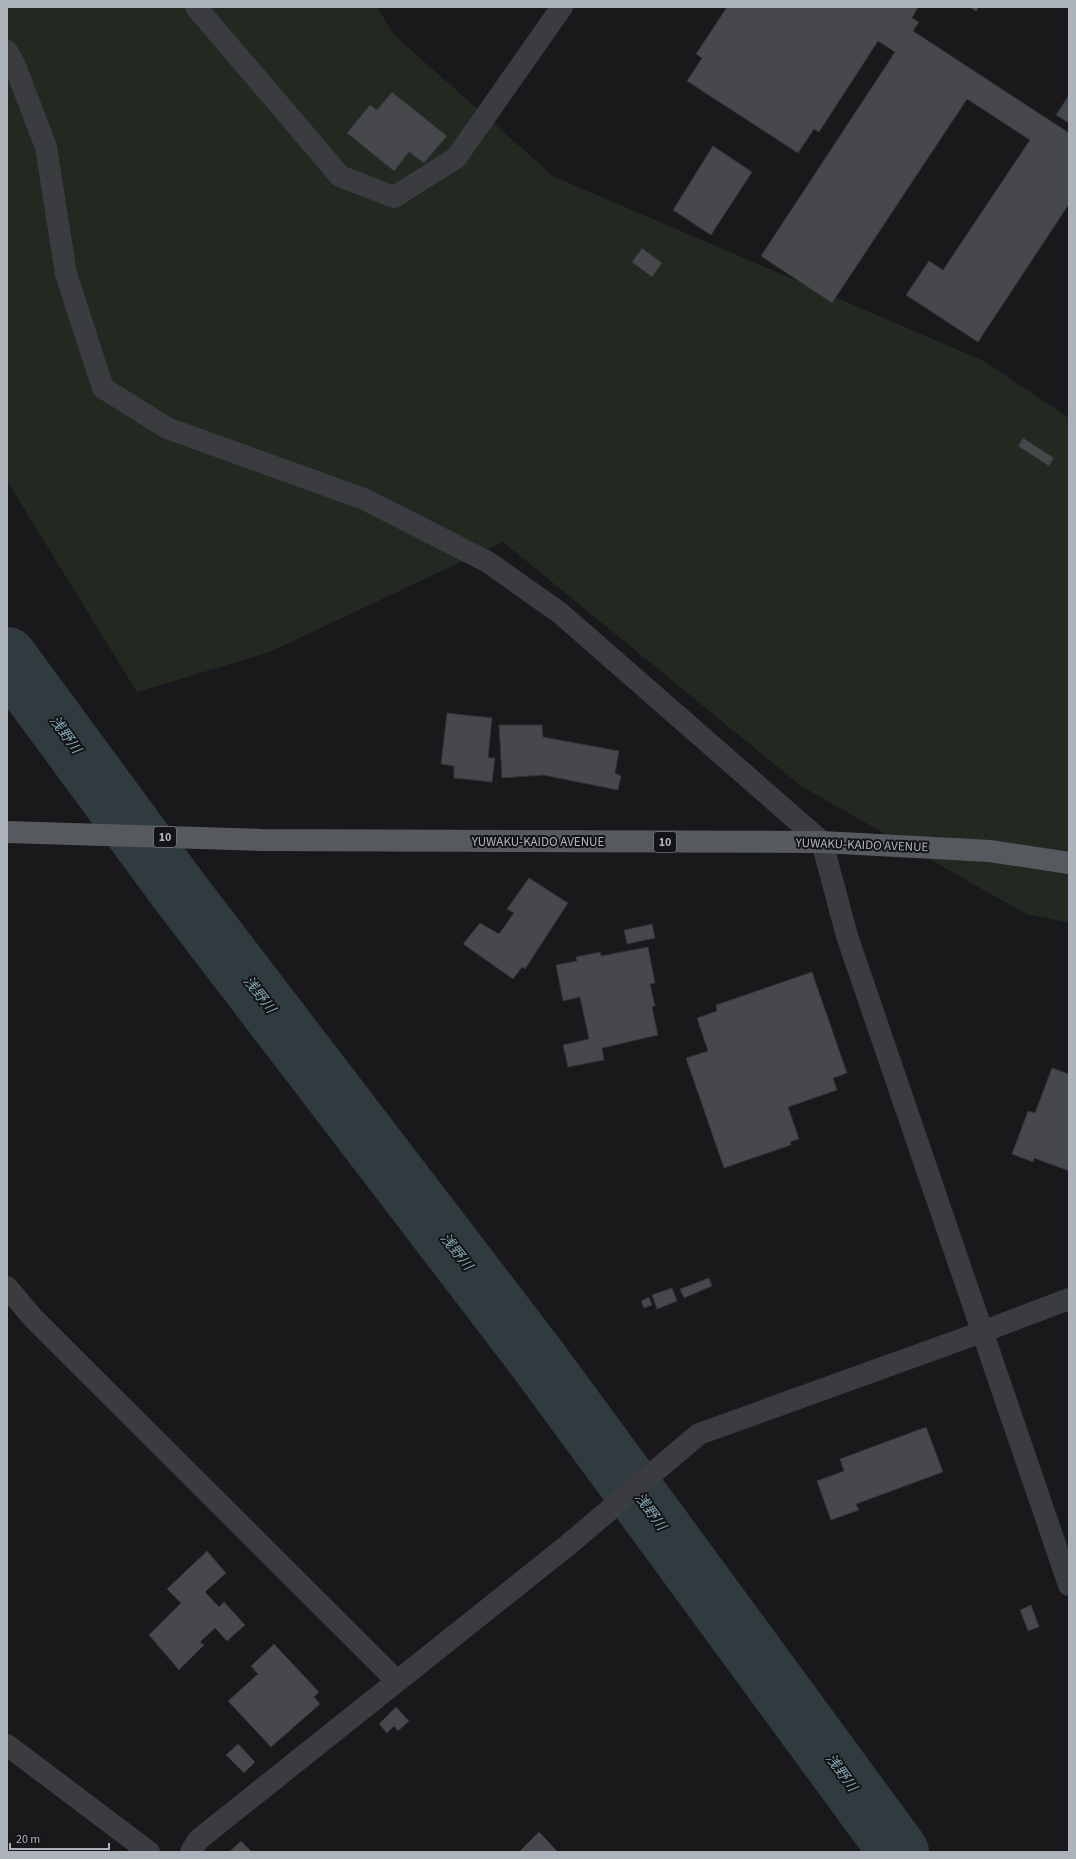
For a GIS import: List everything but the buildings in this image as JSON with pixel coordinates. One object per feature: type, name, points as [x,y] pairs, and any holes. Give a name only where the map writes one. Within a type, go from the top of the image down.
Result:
[{"type":"main road","name":"YUWAKU-KAIDO AVENUE","points":[[7,832],[261,840],[822,842],[990,851],[1069,863]]},
{"type":"street","points":[[196,7],[340,176],[394,197],[456,158],[562,7]]},
{"type":"street","points":[[7,51],[15,66],[46,148],[66,274],[103,388],[167,428],[364,499],[488,562],[560,613],[822,842],[847,936],[1069,1585]]},
{"type":"street","points":[[7,1287],[32,1318],[396,1680]]},
{"type":"street","points":[[191,1852],[198,1840],[396,1680],[568,1544],[663,1462],[699,1434],[1069,1299]]},
{"type":"street","points":[[7,1745],[149,1852]]},
{"type":"shaded area","points":[[7,7],[377,7],[394,35],[553,176],[984,361],[1069,418],[1069,923],[1026,914],[801,786],[503,542],[270,652],[137,692],[7,481]]},
{"type":"waterway","name":"浅野川","points":[[7,657],[179,891],[538,1360],[899,1852]]}]
